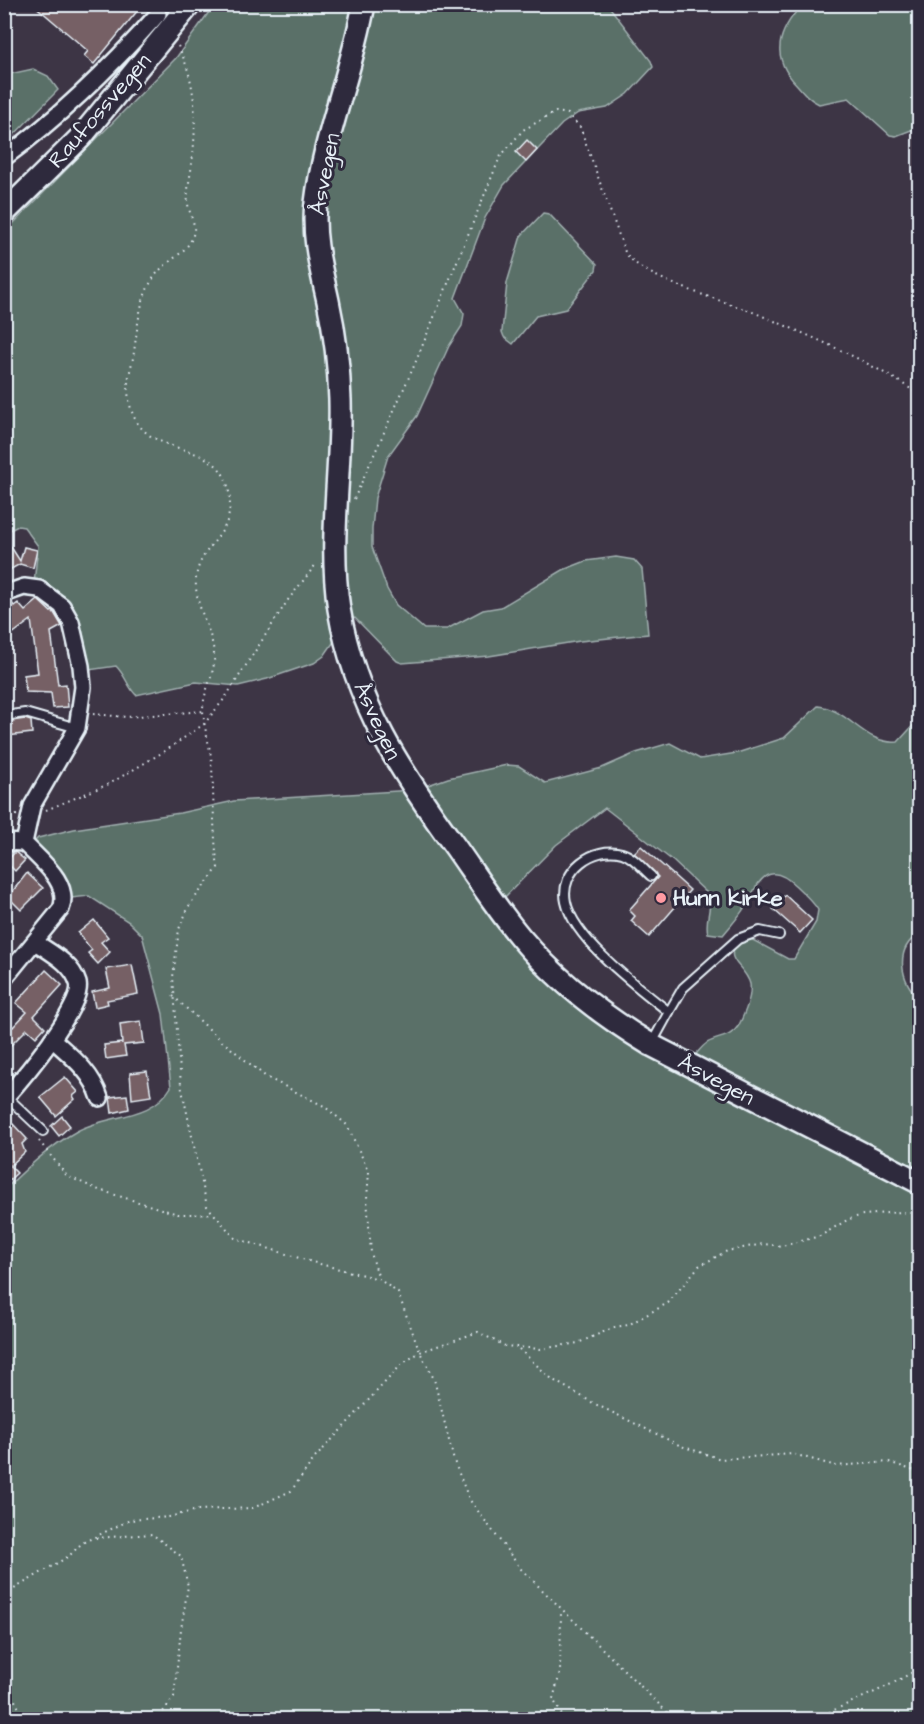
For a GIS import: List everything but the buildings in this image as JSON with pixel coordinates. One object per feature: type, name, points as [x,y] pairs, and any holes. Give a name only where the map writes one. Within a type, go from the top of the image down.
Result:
[{"type":"main road","name":"Raufossvegen","points":[[4,213],[81,137],[164,22],[190,4]]},
{"type":"main road","name":"Åsvegen","points":[[364,4],[321,172],[315,206],[317,251],[336,348],[340,400],[334,545],[339,610],[350,661],[369,712],[388,751],[521,938],[575,992],[616,1024],[651,1045],[920,1183]]},
{"type":"street","points":[[4,158],[35,135],[164,22]]},
{"type":"street","points":[[4,594],[24,586],[39,589],[62,606],[71,622],[81,666],[78,721],[30,813],[24,843]]},
{"type":"street","points":[[4,842],[24,843],[54,876],[64,890],[65,899],[61,909],[4,979]]},
{"type":"street","points":[[6,1098],[52,1039],[79,998],[79,985],[73,972],[59,958],[35,942]]},
{"type":"street","points":[[52,1039],[87,1071],[95,1082],[100,1098]]},
{"type":"lane","points":[[4,716],[25,713],[78,721]]},
{"type":"lane","points":[[651,876],[621,853],[595,853],[575,868],[567,889],[566,902],[572,917],[593,944],[632,983],[669,1012]]},
{"type":"lane","points":[[651,1045],[683,988],[738,939],[760,931],[779,935]]},
{"type":"lane","points":[[6,1098],[43,1131]]},
{"type":"path","points":[[164,22],[188,65],[196,110],[188,203],[194,225],[193,236],[178,255],[159,271],[147,290],[142,303],[128,390],[136,422],[148,436],[160,444],[177,446],[209,461],[222,473],[231,510],[219,539],[200,562],[196,578],[197,599],[214,652],[214,669],[206,692],[204,724],[212,765],[218,868],[190,904],[179,929],[173,995],[181,1085],[207,1206],[235,1238],[312,1262],[379,1279],[398,1293],[420,1352],[434,1379],[454,1461],[469,1499],[521,1569],[675,1719]]},
{"type":"path","points":[[352,507],[414,366],[500,157],[523,130],[556,112],[568,114],[580,127],[621,243],[628,257],[639,267],[654,276],[745,309],[843,351],[877,367],[920,395]]},
{"type":"path","points":[[30,813],[66,803],[109,784],[165,751],[204,724],[225,698],[301,583],[334,545]]},
{"type":"path","points":[[78,721],[204,711]]},
{"type":"path","points":[[173,995],[222,1041],[266,1077],[324,1106],[347,1125],[369,1172],[367,1198],[371,1253],[379,1279]]},
{"type":"path","points":[[36,1125],[40,1145],[67,1176],[99,1190],[178,1214],[213,1214]]},
{"type":"path","points":[[4,1595],[69,1556],[82,1543],[130,1520],[169,1517],[197,1510],[253,1508],[291,1491],[329,1443],[402,1364],[420,1352],[478,1332],[505,1346],[562,1347],[628,1325],[668,1303],[699,1266],[728,1251],[763,1244],[782,1246],[810,1239],[849,1219],[863,1215],[901,1212],[920,1214]]},
{"type":"path","points":[[517,1347],[553,1380],[593,1403],[681,1446],[721,1459],[793,1454],[836,1466],[889,1462],[920,1473]]},
{"type":"path","points":[[85,1538],[152,1534],[181,1556],[188,1586],[180,1629],[174,1697],[158,1719]]},
{"type":"path","points":[[561,1610],[560,1673],[553,1699],[562,1715],[561,1719]]},
{"type":"path","points":[[813,1719],[854,1699],[885,1688],[920,1667]]},
{"type":"path","points":[[4,1678],[26,1719]]},
{"type":"green space","points":[[214,5],[608,5],[651,61],[653,67],[628,94],[607,108],[578,113],[562,124],[504,185],[485,218],[455,298],[464,314],[462,326],[449,346],[417,416],[388,456],[375,498],[372,529],[372,547],[387,589],[396,605],[424,629],[447,629],[483,610],[501,607],[563,570],[586,561],[616,557],[634,560],[642,569],[648,634],[580,641],[489,656],[402,663],[397,661],[355,618],[349,620],[324,656],[314,663],[238,686],[196,682],[136,695],[116,666],[82,671],[69,645],[62,622],[34,583],[38,546],[24,527],[18,526],[8,531],[5,528],[4,233],[176,58]]},
{"type":"green space","points":[[802,5],[919,5],[919,127],[896,136],[890,135],[849,98],[819,104],[805,94],[789,75],[780,54],[780,44],[787,25]]},
{"type":"green space","points":[[33,69],[48,76],[58,90],[5,144],[5,75]]},
{"type":"green space","points":[[543,213],[549,214],[597,264],[596,270],[566,309],[536,316],[513,344],[504,337],[502,332],[507,283],[521,236]]},
{"type":"green space","points":[[818,706],[839,713],[866,733],[886,741],[898,742],[919,719],[919,934],[906,948],[903,965],[908,983],[920,999],[919,1719],[5,1720],[5,1189],[57,1143],[89,1126],[141,1111],[163,1098],[171,1087],[163,1014],[142,935],[129,922],[89,896],[71,898],[24,852],[38,838],[74,829],[180,813],[234,801],[414,790],[448,778],[507,765],[519,766],[545,783],[602,768],[636,753],[670,743],[700,759],[737,753],[784,738]],"holes":[[[605,808],[673,861],[709,895],[708,933],[723,935],[741,913],[760,881],[771,874],[778,874],[786,878],[808,897],[818,910],[816,922],[794,959],[788,959],[751,939],[744,938],[736,945],[733,957],[750,984],[749,1000],[743,1016],[736,1030],[707,1043],[690,1060],[566,989],[496,906],[556,845]]]},
{"type":"place","name":"Hunn kirke","points":[[661,898]]}]
